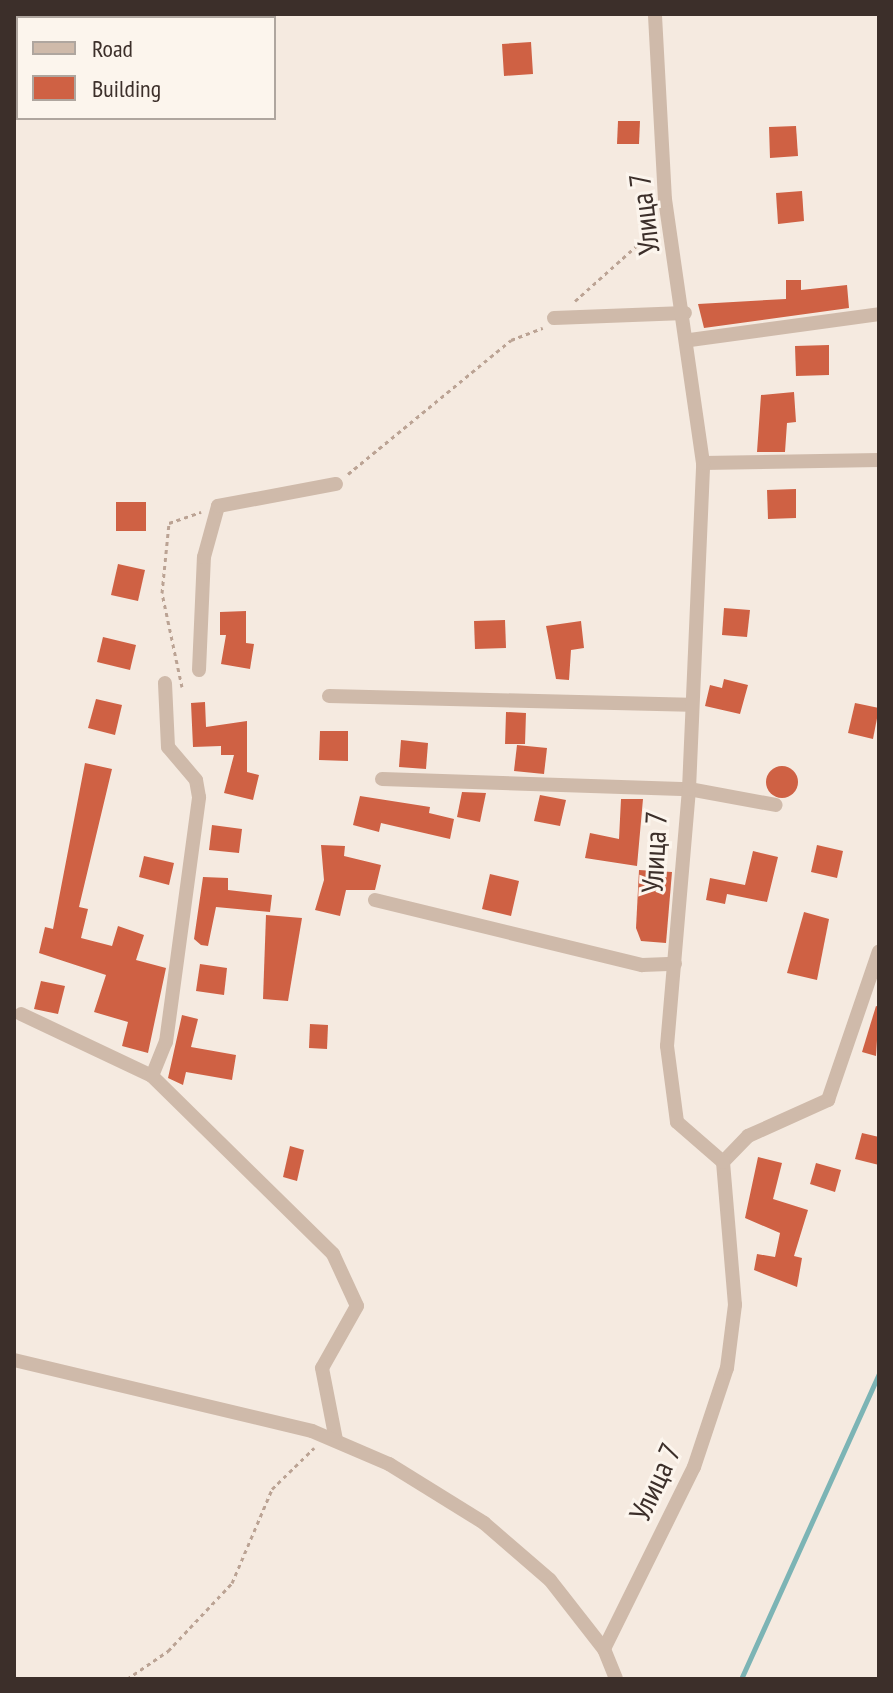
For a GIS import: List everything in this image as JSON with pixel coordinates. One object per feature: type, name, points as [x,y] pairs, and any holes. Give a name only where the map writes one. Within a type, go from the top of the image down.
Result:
[{"type":"street","name":"Улица 7","points":[[604,1649],[694,1467],[727,1368],[735,1305],[723,1162],[677,1122],[667,1046],[675,964],[682,798],[689,789],[689,705],[703,463],[690,340],[668,220],[655,14]]},
{"type":"street","points":[[554,318],[685,313]]},
{"type":"street","points":[[690,340],[879,314]]},
{"type":"street","points":[[703,463],[879,460]]},
{"type":"street","points":[[199,670],[204,557],[218,506],[336,484]]},
{"type":"street","points":[[152,1076],[166,1042],[199,797],[196,780],[168,747],[165,683]]},
{"type":"street","points":[[329,696],[689,705]]},
{"type":"street","points":[[382,779],[689,789],[776,805]]},
{"type":"street","points":[[375,900],[642,965],[675,964]]},
{"type":"street","points":[[723,1162],[748,1136],[828,1100],[879,951]]},
{"type":"street","points":[[21,1014],[152,1076],[333,1254],[354,1288],[352,1321],[327,1351],[320,1380],[331,1438]]},
{"type":"street","points":[[14,1360],[331,1438],[484,1523],[550,1580],[604,1649],[616,1679]]},
{"type":"path","points":[[336,484],[511,340],[554,318],[668,220]]},
{"type":"path","points":[[181,702],[183,672],[162,593],[169,523],[218,506]]},
{"type":"path","points":[[127,1679],[168,1651],[232,1583],[272,1489],[331,1438]]},
{"type":"building","points":[[531,42],[533,74],[504,76],[502,44]]},
{"type":"building","points":[[618,121],[640,121],[639,144],[617,144]]},
{"type":"building","points":[[796,126],[798,156],[770,158],[769,127]]},
{"type":"building","points":[[802,191],[804,221],[778,224],[776,193]]},
{"type":"building","points":[[786,280],[801,280],[801,290],[847,285],[849,308],[704,328],[698,304],[786,299]]},
{"type":"building","points":[[829,345],[829,375],[796,376],[795,346]]},
{"type":"building","points":[[794,392],[796,422],[787,423],[785,452],[757,452],[761,395]]},
{"type":"building","points":[[796,489],[796,518],[768,519],[767,490]]},
{"type":"building","points":[[116,502],[146,502],[146,531],[116,531]]},
{"type":"building","points":[[118,564],[145,570],[138,601],[111,595]]},
{"type":"building","points":[[724,608],[750,610],[747,637],[722,635]]},
{"type":"building","points":[[246,611],[246,643],[254,644],[250,669],[221,664],[226,635],[220,635],[220,612]]},
{"type":"building","points":[[505,620],[506,648],[475,649],[474,621]]},
{"type":"building","points":[[581,621],[584,648],[571,650],[569,680],[556,679],[546,626]]},
{"type":"building","points":[[103,637],[136,645],[130,670],[97,662]]},
{"type":"building","points":[[724,679],[748,685],[740,714],[705,706],[710,685],[722,688]]},
{"type":"building","points":[[96,699],[122,705],[115,735],[88,728]]},
{"type":"building","points":[[205,702],[206,727],[247,721],[247,772],[259,775],[253,800],[224,793],[234,755],[221,755],[221,746],[193,747],[191,703]]},
{"type":"building","points":[[855,703],[879,708],[873,739],[848,733]]},
{"type":"building","points":[[506,712],[526,713],[525,744],[505,744]]},
{"type":"building","points":[[320,731],[348,731],[348,761],[319,760]]},
{"type":"building","points":[[401,740],[428,743],[426,769],[399,767]]},
{"type":"building","points":[[517,745],[547,748],[544,774],[514,771]]},
{"type":"building","points":[[85,763],[112,769],[79,907],[88,909],[81,938],[112,946],[118,926],[144,935],[136,960],[166,968],[148,1053],[122,1046],[128,1022],[94,1012],[106,975],[39,953],[45,927],[53,929]]},
{"type":"building","points":[[782,766],[793,771],[798,782],[793,793],[782,798],[771,793],[766,782],[771,771]]},
{"type":"building","points":[[462,792],[486,793],[480,822],[457,817]]},
{"type":"building","points":[[540,795],[566,800],[560,826],[534,821]]},
{"type":"building","points":[[360,796],[430,807],[429,813],[454,819],[450,839],[381,823],[379,832],[353,825]]},
{"type":"building","points":[[621,799],[643,799],[637,866],[585,858],[590,833],[619,839]]},
{"type":"building","points":[[212,825],[242,829],[239,853],[209,850]]},
{"type":"building","points":[[321,845],[345,846],[344,856],[381,865],[375,890],[346,890],[340,916],[315,910],[324,880]]},
{"type":"building","points":[[817,845],[843,851],[837,878],[811,872]]},
{"type":"building","points":[[753,851],[778,857],[767,902],[727,894],[725,904],[706,900],[710,878],[745,885]]},
{"type":"building","points":[[144,856],[174,863],[169,885],[139,877]]},
{"type":"building","points":[[639,870],[672,872],[666,943],[641,941],[636,928]]},
{"type":"building","points":[[490,874],[519,881],[511,916],[482,909]]},
{"type":"building","points":[[203,877],[228,878],[228,890],[272,895],[270,912],[216,907],[208,946],[201,945],[194,939]]},
{"type":"building","points":[[804,912],[829,919],[817,980],[787,973]]},
{"type":"building","points":[[266,915],[302,918],[288,1001],[263,999]]},
{"type":"building","points":[[200,964],[227,968],[224,995],[196,991]]},
{"type":"building","points":[[41,981],[65,986],[58,1014],[34,1009]]},
{"type":"building","points":[[876,1006],[879,1007],[876,1056],[862,1052]]},
{"type":"building","points":[[182,1015],[198,1019],[191,1047],[236,1055],[232,1080],[186,1072],[183,1085],[168,1078]]},
{"type":"building","points":[[310,1024],[328,1025],[327,1049],[309,1048]]},
{"type":"building","points":[[862,1133],[879,1137],[879,1165],[855,1159]]},
{"type":"building","points":[[290,1146],[304,1150],[297,1181],[283,1177]]},
{"type":"building","points":[[758,1157],[782,1163],[773,1199],[808,1210],[794,1256],[802,1258],[797,1287],[754,1270],[757,1254],[775,1257],[780,1233],[745,1218]]},
{"type":"building","points":[[816,1163],[841,1170],[835,1192],[810,1184]]},
{"type":"waterway","points":[[741,1679],[879,1374]]}]
